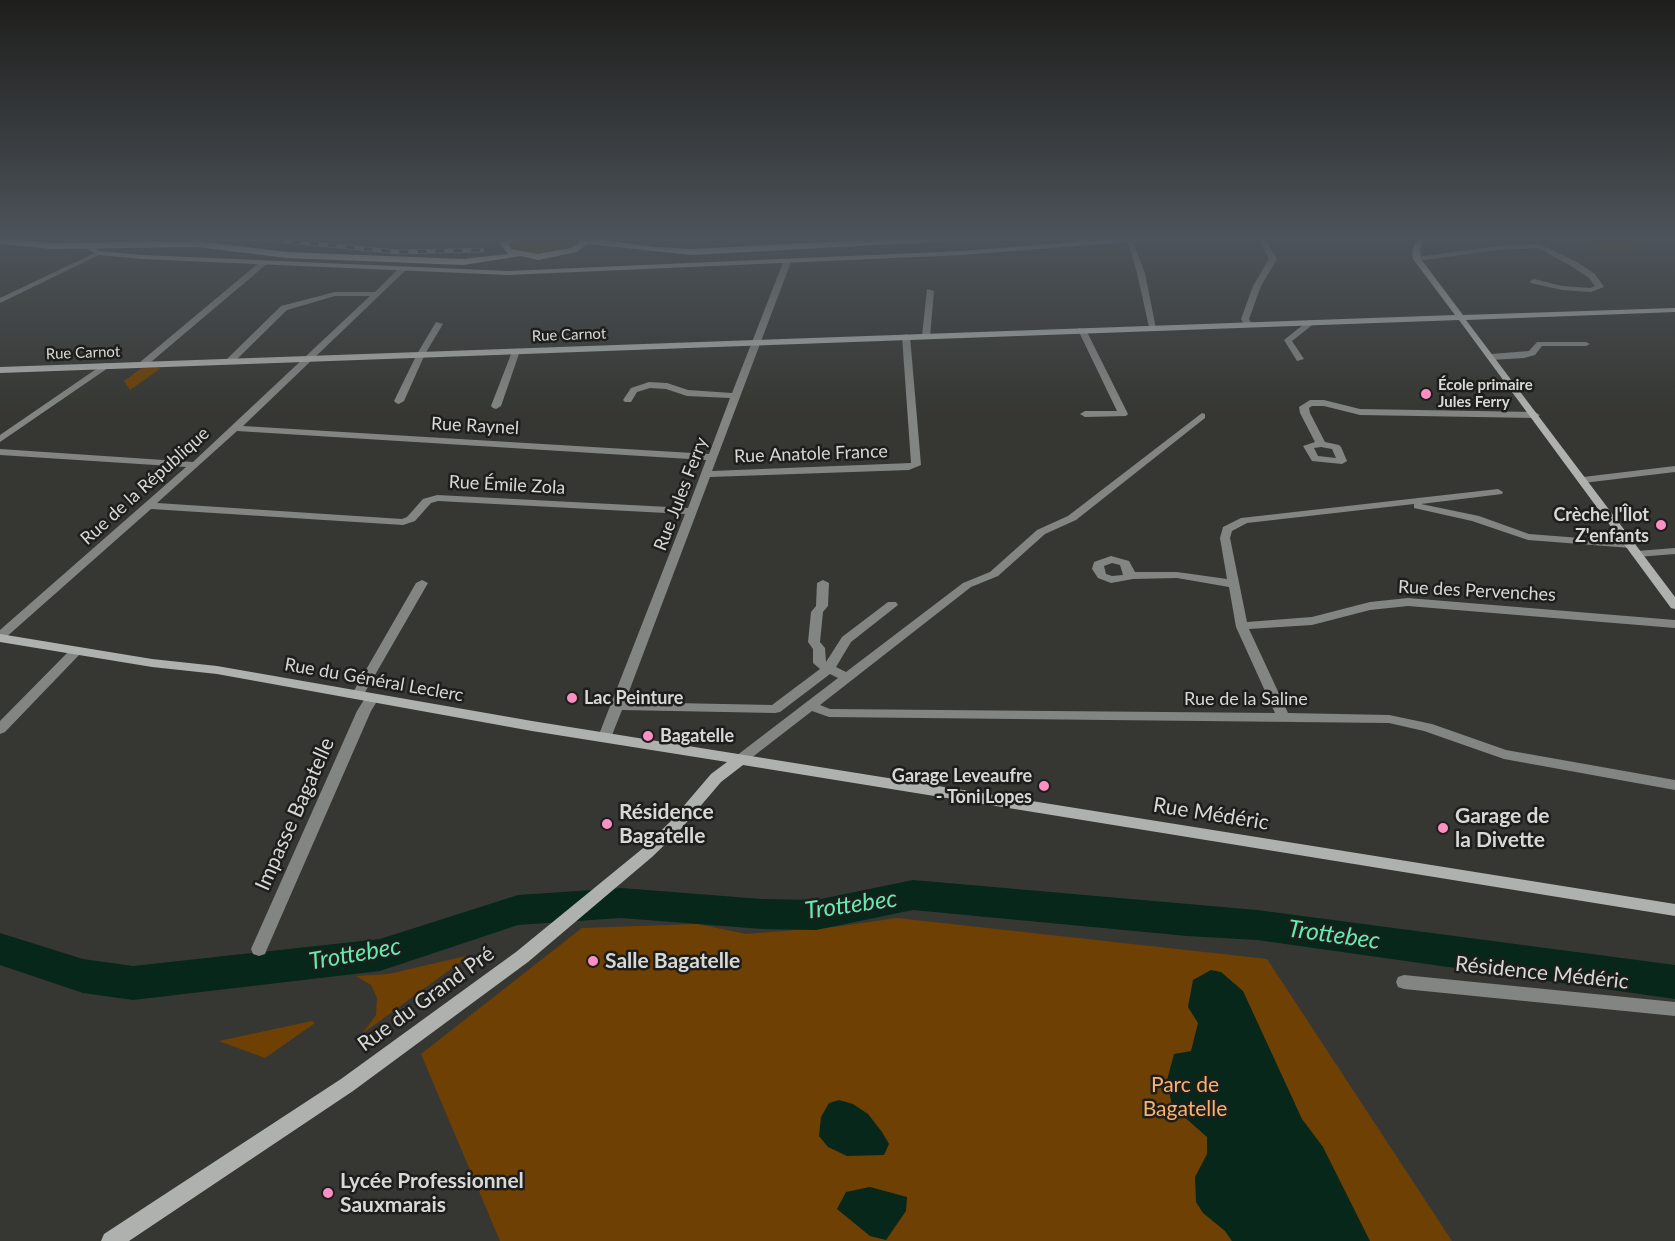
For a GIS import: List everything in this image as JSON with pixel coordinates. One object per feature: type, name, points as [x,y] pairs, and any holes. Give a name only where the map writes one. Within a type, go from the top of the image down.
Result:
[{"type":"street","points":[[0,301],[14,295]]},
{"type":"street","points":[[142,365],[226,295]]},
{"type":"street","points":[[230,361],[284,308],[332,295]]},
{"type":"street","name":"Rue de la République","points":[[0,637],[195,465],[376,295]]},
{"type":"street","name":"Rue Jules Ferry","points":[[605,737],[775,295]]},
{"type":"street","points":[[926,336],[930,295]]},
{"type":"street","points":[[1146,295],[1153,327]]},
{"type":"street","points":[[1248,324],[1245,319],[1254,295]]},
{"type":"street","points":[[1445,295],[1675,605]]},
{"type":"street","points":[[0,296],[10,297]]},
{"type":"street","name":"Rue Carnot","points":[[0,370],[1675,310]]},
{"type":"street","points":[[1300,359],[1288,340],[1312,322]]},
{"type":"street","points":[[399,401],[420,354],[439,324]]},
{"type":"street","points":[[1082,330],[1124,414],[1085,414]]},
{"type":"street","name":"Rue Anatole France","points":[[706,474],[916,465],[906,336]]},
{"type":"street","points":[[1491,357],[1532,353],[1540,344],[1586,344]]},
{"type":"street","points":[[496,405],[516,351]]},
{"type":"street","points":[[0,439],[105,366]]},
{"type":"street","points":[[628,400],[634,390],[649,385],[667,386],[687,393],[736,396]]},
{"type":"street","points":[[1320,444],[1304,407],[1319,402],[1344,408],[1362,416],[1391,420],[1461,414],[1535,415]]},
{"type":"street","points":[[741,759],[967,585],[994,574],[1041,532],[1072,518],[1203,416]]},
{"type":"street","name":"Rue Raynel","points":[[235,428],[713,457]]},
{"type":"street","points":[[2,453],[195,465]]},
{"type":"street","points":[[1583,480],[1675,469]]},
{"type":"street","points":[[1283,717],[1242,626],[1225,538],[1227,529],[1235,523],[1498,492]]},
{"type":"street","name":"Rue Émile Zola","points":[[149,506],[403,522],[411,519],[428,501],[437,498],[692,511]]},
{"type":"street","points":[[1393,505],[1448,511],[1533,538],[1634,550],[1675,551]]},
{"type":"street","points":[[1130,576],[1177,575],[1234,584]]},
{"type":"street","name":"Impasse Bagatelle","points":[[259,949],[364,711],[365,696],[422,583]]},
{"type":"street","points":[[823,583],[822,606],[817,612],[814,642],[819,648],[819,663],[847,678]]},
{"type":"street","name":"Rue des Pervenches","points":[[1242,626],[1312,621],[1370,606],[1407,602],[1675,624]]},
{"type":"street","points":[[617,706],[775,709],[788,702],[828,669],[846,640],[891,605]]},
{"type":"street","name":"Rue du Général Leclerc","points":[[0,637],[76,651],[217,670],[741,759]]},
{"type":"street","points":[[0,729],[76,651]]},
{"type":"street","name":"Rue de la Saline","points":[[810,706],[829,713],[1365,718],[1409,722],[1503,754],[1675,785]]},
{"type":"street","name":"Rue du Grand Pré","points":[[111,1241],[357,1078],[522,957],[675,826],[716,777],[741,759]]},
{"type":"street","name":"Rue Médéric","points":[[741,759],[1675,910]]},
{"type":"street","name":"Résidence Médéric","points":[[1404,982],[1675,1010]]},
{"type":"green space","points":[[142,368],[161,368],[130,390],[124,381]]},
{"type":"green space","name":"Parc de Bagatelle","points":[[897,918],[1267,959],[1452,1241],[500,1241],[421,1054],[582,928],[697,924],[746,934],[835,927]]},
{"type":"green space","points":[[470,955],[362,1034],[376,1015],[377,998],[371,985],[356,976],[389,974]]},
{"type":"green space","points":[[312,1021],[315,1023],[265,1058],[219,1041]]},
{"type":"shaded area","points":[[1211,970],[1221,972],[1243,991],[1302,1119],[1323,1147],[1370,1241],[1232,1241],[1225,1231],[1203,1213],[1196,1202],[1195,1177],[1207,1154],[1207,1137],[1172,1106],[1167,1080],[1174,1054],[1191,1051],[1198,1023],[1188,1007],[1193,980]]},
{"type":"shaded area","points":[[839,1100],[853,1104],[868,1114],[889,1144],[884,1155],[847,1156],[828,1147],[819,1136],[821,1117],[829,1103]]},
{"type":"shaded area","points":[[870,1187],[907,1197],[906,1211],[886,1240],[870,1236],[837,1209],[846,1192]]},
{"type":"waterway","name":"Trottebec","points":[[0,949],[83,976],[133,983],[380,955],[518,910],[621,903],[762,914],[816,915],[913,895],[1187,921],[1257,925],[1675,982]]},
{"type":"place","name":"École primaire Jules Ferry","points":[[1426,394]]},
{"type":"place","name":"Crèche l'Îlot Z'enfants","points":[[1661,525]]},
{"type":"place","name":"Lac Peinture","points":[[572,698]]},
{"type":"place","name":"Bagatelle","points":[[648,736]]},
{"type":"place","name":"Garage Leveaufre - Toni Lopes","points":[[1044,786]]},
{"type":"place","name":"Résidence Bagatelle","points":[[607,824]]},
{"type":"place","name":"Garage de la Divette","points":[[1443,828]]},
{"type":"place","name":"Salle Bagatelle","points":[[593,961]]},
{"type":"place","name":"Lycée Professionnel Sauxmarais","points":[[328,1193]]}]
